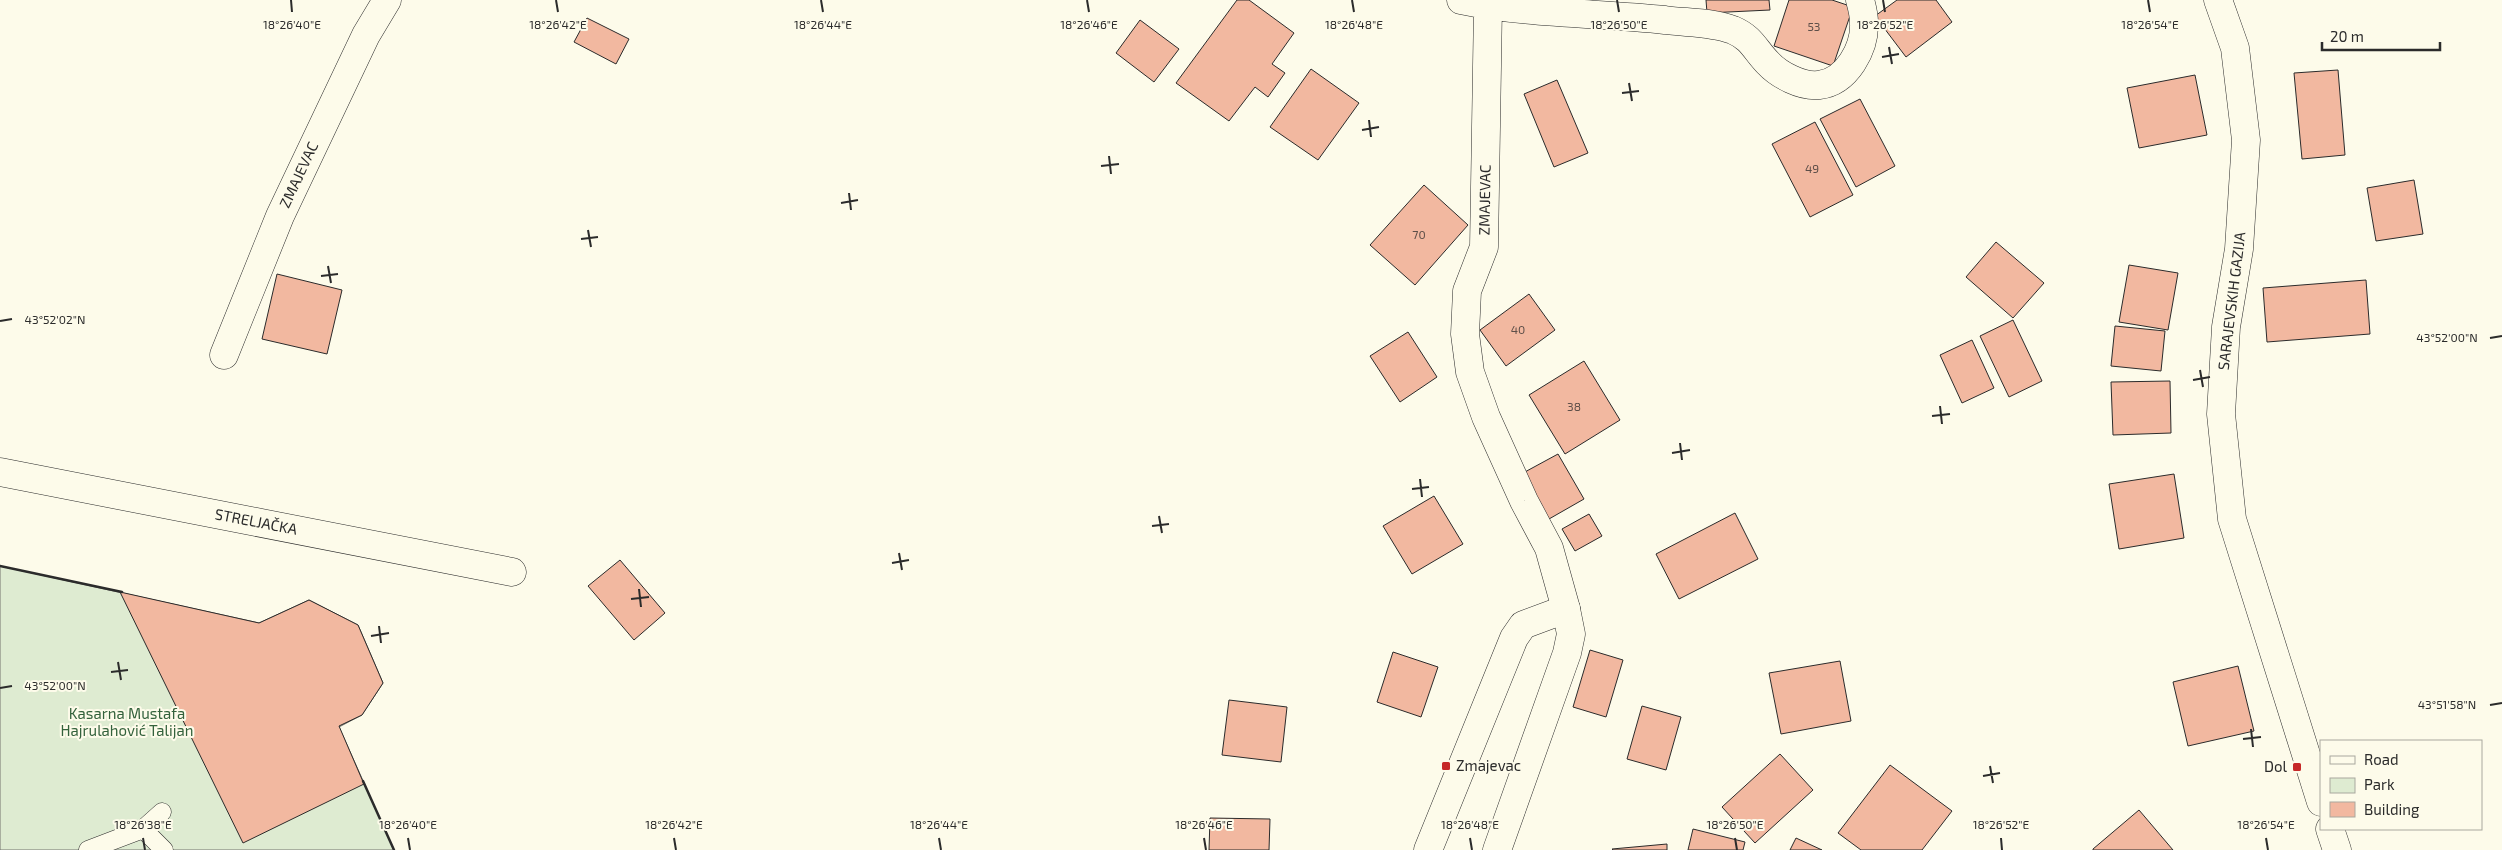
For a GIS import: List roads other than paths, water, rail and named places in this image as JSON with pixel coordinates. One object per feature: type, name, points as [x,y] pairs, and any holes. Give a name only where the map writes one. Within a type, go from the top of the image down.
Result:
[{"type":"street","name":"ZMAJEVAC","points":[[224,355],[280,216],[366,35],[387,0]]},
{"type":"street","points":[[1461,0],[1488,6],[1610,14],[1703,24],[1732,30],[1753,42],[1768,64],[1793,80],[1819,85],[1839,77],[1857,57],[1864,24],[1860,0]]},
{"type":"street","name":"SARAJEVSKIH GAZIJA","points":[[2218,0],[2235,48],[2246,140],[2239,249],[2226,326],[2221,414],[2232,519],[2320,799]]},
{"type":"street","name":"ZMAJEVAC","points":[[1488,6],[1484,247],[1467,291],[1465,334],[1470,372],[1486,417],[1524,501],[1549,548],[1571,634],[1567,654],[1497,850]]},
{"type":"street","name":"STRELJAČKA","points":[[0,472],[512,572]]},
{"type":"street","points":[[1428,850],[1514,638],[1523,625],[1566,610]]},
{"type":"street","points":[[2330,830],[2338,850]]},
{"type":"lane","points":[[88,850],[143,828],[162,812]]},
{"type":"lane","points":[[143,828],[164,850]]},
{"type":"place","name":"Zmajevac","points":[[1446,766]]},
{"type":"place","name":"Dol","points":[[2297,767]]},
{"type":"park label","name":"Kasarna Mustafa Hajrulahović Talijan","points":[[127,722]]}]
